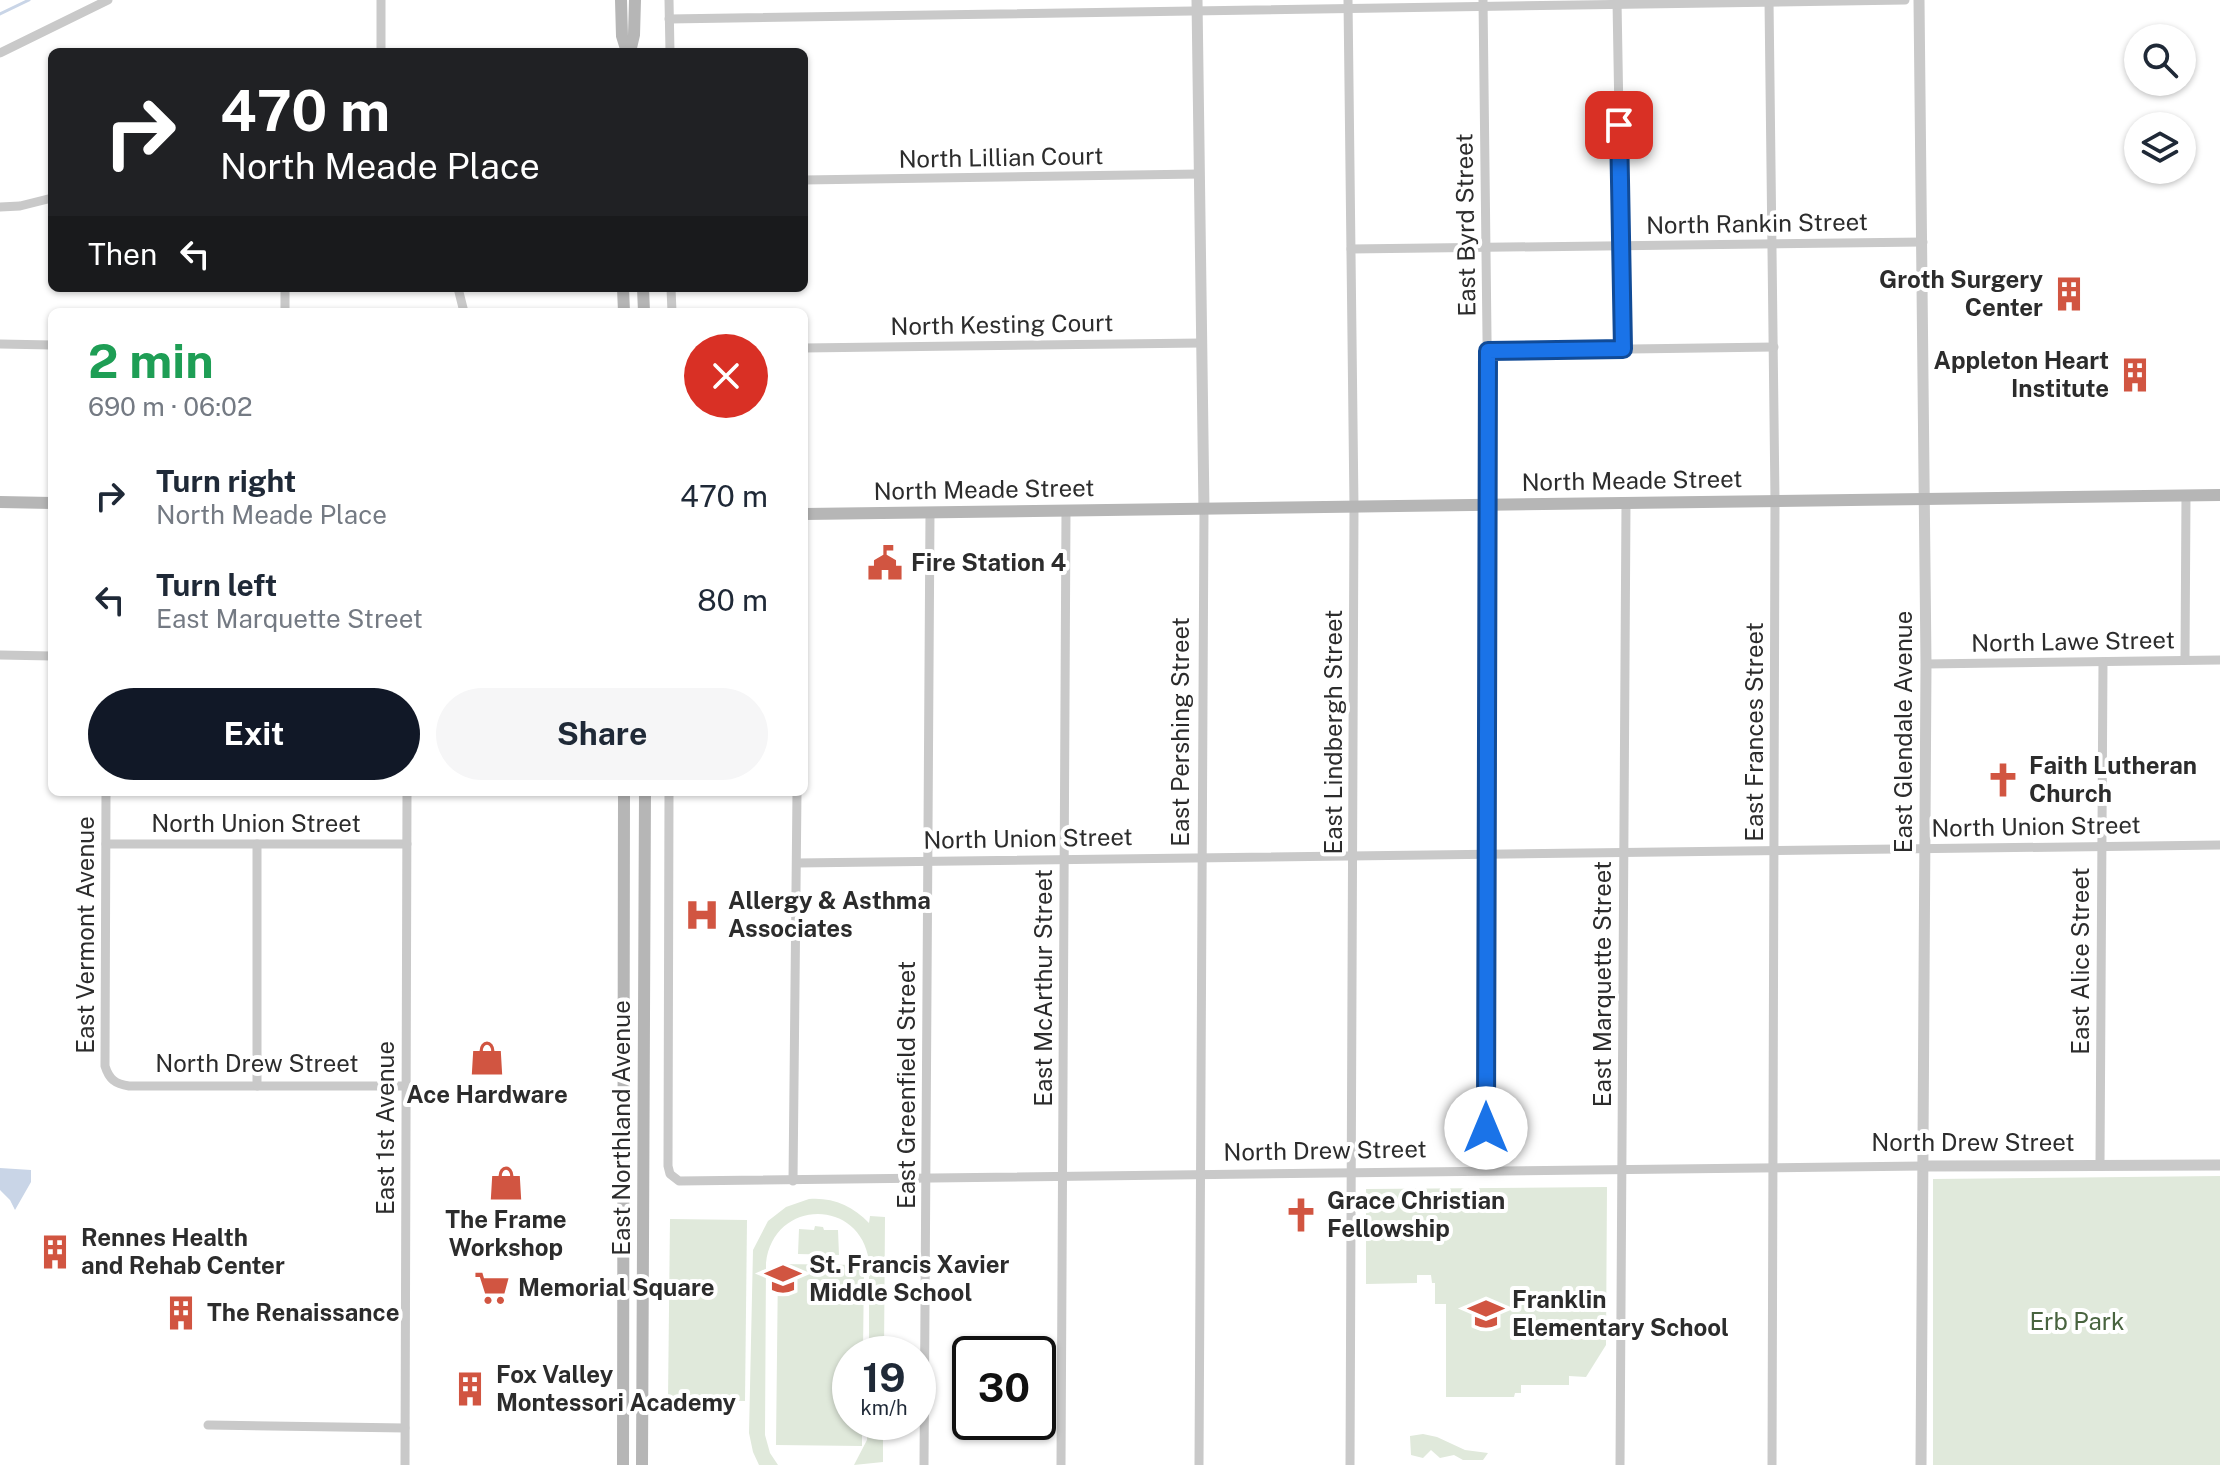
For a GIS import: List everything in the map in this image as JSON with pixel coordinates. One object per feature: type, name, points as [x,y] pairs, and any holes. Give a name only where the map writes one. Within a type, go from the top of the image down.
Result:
[{"type":"main road","points":[[621,0],[622,36],[626,48]]},
{"type":"main road","points":[[629,48],[634,35],[635,0]]},
{"type":"main road","name":"North Meade Street","points":[[808,514],[2220,495]]},
{"type":"main road","points":[[0,502],[48,503]]},
{"type":"main road","name":"East Northland Avenue","points":[[623,1465],[624,796]]},
{"type":"main road","name":"East Northland Avenue","points":[[642,1465],[645,796]]},
{"type":"street","points":[[0,53],[108,0]]},
{"type":"street","points":[[381,0],[381,48]]},
{"type":"street","points":[[669,0],[670,48]]},
{"type":"street","points":[[669,19],[1197,5],[1905,0]]},
{"type":"street","name":"East Glendale Avenue","points":[[1919,0],[1926,498],[1921,1465]]},
{"type":"street","name":"East Frances Street","points":[[1769,1],[1775,500],[1772,1465]]},
{"type":"street","points":[[1617,2],[1623,349]]},
{"type":"street","name":"East Byrd Street","points":[[1483,3],[1489,505],[1487,1170]]},
{"type":"street","name":"East Lindbergh Street","points":[[1348,4],[1354,507],[1350,1465]]},
{"type":"street","name":"East Pershing Street","points":[[1197,5],[1204,510],[1199,1465]]},
{"type":"street","name":"North Lillian Court","points":[[808,180],[1199,174]]},
{"type":"street","points":[[0,207],[48,199]]},
{"type":"street","name":"North Rankin Street","points":[[1351,249],[1923,242]]},
{"type":"street","name":"North Kesting Court","points":[[808,348],[1201,343]]},
{"type":"street","points":[[0,344],[48,345]]},
{"type":"street","points":[[1488,351],[1774,347]]},
{"type":"street","points":[[2185,660],[2186,495]]},
{"type":"street","name":"East Marquette Street","points":[[1620,1465],[1626,503]]},
{"type":"street","name":"East McArthur Street","points":[[1061,1465],[1066,510]]},
{"type":"street","name":"East Greenfield Street","points":[[924,1465],[930,512]]},
{"type":"street","points":[[0,655],[48,656]]},
{"type":"street","name":"North Lawe Street","points":[[1926,664],[2220,660]]},
{"type":"street","name":"East Alice Street","points":[[2100,1164],[2103,662]]},
{"type":"street","name":"East Vermont Avenue","points":[[106,796],[105,1066],[110,1078]]},
{"type":"street","name":"East 1st Avenue","points":[[405,1465],[407,796]]},
{"type":"street","name":"North Drew Street","points":[[669,796],[668,1152],[672,1177],[684,1182],[1622,1168],[2220,1165]]},
{"type":"street","points":[[793,1181],[797,796]]},
{"type":"street","name":"North Union Street","points":[[106,844],[407,844]]},
{"type":"street","points":[[257,844],[257,1086]]},
{"type":"street","name":"North Union Street","points":[[797,863],[2220,845]]},
{"type":"street","name":"North Drew Street","points":[[110,1078],[129,1086],[406,1086]]},
{"type":"street","points":[[208,1425],[405,1428]]},
{"type":"green space","name":"Erb Park","points":[[2220,1176],[2220,1465],[1933,1465],[1933,1179]]},
{"type":"green space","name":"Franklin Elementary School","points":[[1607,1187],[1606,1345],[1586,1377],[1569,1376],[1569,1385],[1521,1385],[1521,1393],[1515,1393],[1514,1397],[1446,1397],[1446,1304],[1435,1304],[1435,1283],[1432,1283],[1431,1275],[1417,1275],[1417,1283],[1366,1284],[1366,1189]]},
{"type":"green space","points":[[809,1199],[826,1200],[842,1204],[869,1223],[870,1216],[885,1217],[884,1336],[869,1336],[869,1261],[862,1240],[850,1225],[834,1217],[817,1214],[799,1217],[784,1227],[772,1242],[766,1263],[765,1435],[770,1453],[778,1465],[759,1465],[749,1433],[753,1250],[768,1221],[786,1207]]},
{"type":"green space","points":[[670,1219],[747,1220],[745,1401],[668,1400]]},
{"type":"green space","points":[[815,1226],[838,1230],[839,1255],[798,1254],[799,1229],[814,1230]]},
{"type":"green space","points":[[778,1264],[864,1265],[863,1336],[832,1336],[832,1440],[862,1440],[862,1446],[776,1445]]},
{"type":"green space","points":[[1423,1434],[1465,1450],[1488,1453],[1483,1460],[1463,1460],[1454,1455],[1440,1458],[1431,1450],[1423,1458],[1411,1455],[1410,1436]]},
{"type":"green space","points":[[867,1440],[883,1440],[883,1462],[854,1465]]},
{"type":"water","points":[[0,1168],[31,1170],[31,1182],[15,1210],[0,1190]]},
{"type":"waterway","points":[[0,14],[29,0]]},
{"type":"place","name":"Groth Surgery Center","points":[[2069,294]]},
{"type":"place","name":"Appleton Heart Institute","points":[[2135,375]]},
{"type":"place","name":"Fire Station 4","points":[[885,563]]},
{"type":"place","name":"Faith Lutheran Church","points":[[2003,780]]},
{"type":"place","name":"Allergy & Asthma Associates","points":[[702,915]]},
{"type":"place","name":"Ace Hardware","points":[[487,1058]]},
{"type":"place","name":"The Frame Workshop","points":[[506,1183]]},
{"type":"place","name":"Grace Christian Fellowship","points":[[1301,1215]]},
{"type":"place","name":"Rennes Health and Rehab Center","points":[[55,1252]]},
{"type":"place","name":"St. Francis Xavier Middle School","points":[[783,1279]]},
{"type":"place","name":"Memorial Square","points":[[492,1288]]},
{"type":"place","name":"The Renaissance","points":[[181,1313]]},
{"type":"place","name":"Franklin Elementary School","points":[[1486,1314]]},
{"type":"place","name":"Fox Valley Montessori Academy","points":[[470,1389]]},
{"type":"route","points":[[1486,1128],[1488,351],[1623,349],[1619,125]]}]
